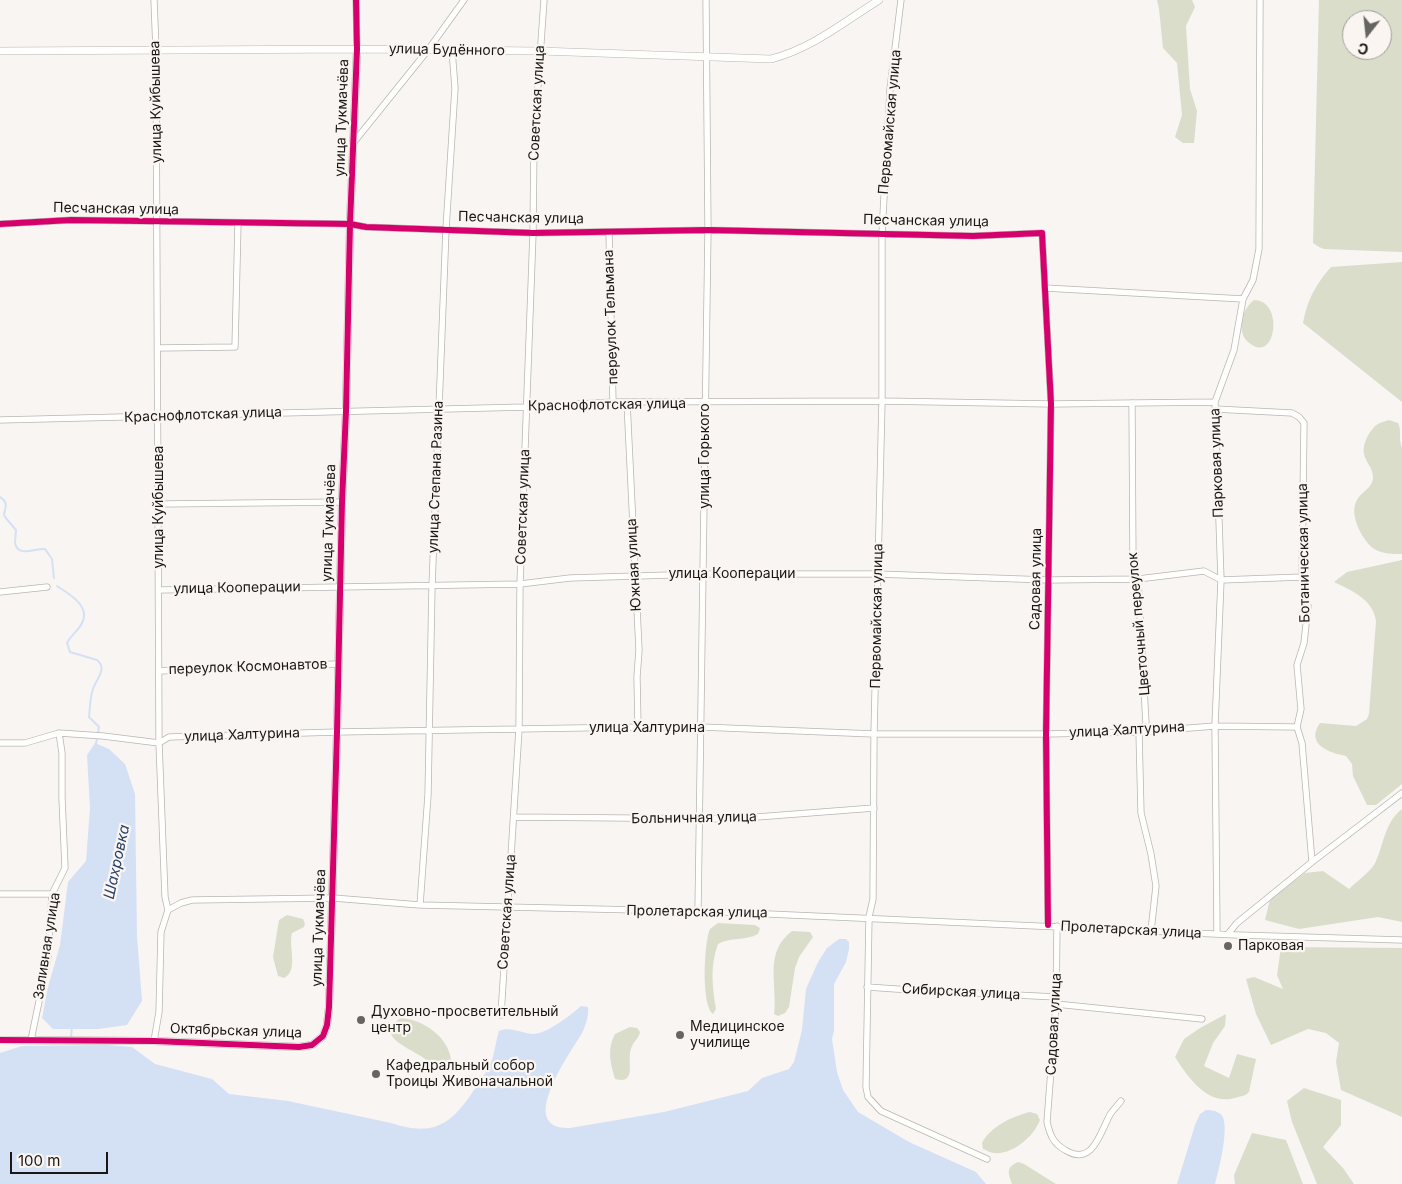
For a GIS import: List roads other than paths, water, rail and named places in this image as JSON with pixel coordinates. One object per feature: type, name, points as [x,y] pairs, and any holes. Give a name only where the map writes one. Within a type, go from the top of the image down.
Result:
[{"type":"street","name":"улица Куйбышева","points":[[154,0],[156,50],[159,743],[168,910],[161,932],[159,1012],[154,1042]]},
{"type":"street","name":"улица Тукмачёва","points":[[316,1043],[323,1036],[327,1025],[332,898],[339,586],[357,49],[356,0]]},
{"type":"street","points":[[428,50],[464,0]]},
{"type":"street","name":"Советская улица","points":[[501,1015],[519,729],[520,584],[533,233],[534,142],[544,0]]},
{"type":"street","name":"улица Горького","points":[[698,911],[708,230],[706,0]]},
{"type":"street","name":"улица Будённого","points":[[0,51],[357,49],[540,51],[771,59],[786,55],[810,44],[879,0]]},
{"type":"street","name":"Первомайская улица","points":[[901,0],[890,89],[882,233],[882,401],[874,734],[873,899],[869,918],[866,1087],[868,1097],[881,1111],[987,1159]]},
{"type":"street","name":"Парковая улица","points":[[1217,934],[1215,726],[1221,580],[1215,406],[1234,350],[1243,299],[1253,280],[1259,249],[1260,0]]},
{"type":"street","name":"улица Тукмачёва","points":[[354,142],[428,50]]},
{"type":"street","name":"улица Степана Разина","points":[[420,905],[428,795],[432,586],[446,229],[456,88],[452,50]]},
{"type":"street","name":"Песчанская улица","points":[[0,224],[71,220],[350,224],[366,227],[533,233],[708,230],[972,236],[1042,233]]},
{"type":"street","points":[[158,348],[235,347],[238,223]]},
{"type":"street","name":"переулок Тельмана","points":[[609,232],[613,402]]},
{"type":"street","name":"Садовая улица","points":[[1042,233],[1051,404],[1046,734],[1048,925]]},
{"type":"street","points":[[1046,288],[1243,299]]},
{"type":"street","name":"Краснофлотская улица","points":[[0,420],[526,407],[613,402],[882,401],[1051,404],[1132,403],[1215,406]]},
{"type":"street","name":"Южная улица","points":[[627,402],[639,650],[637,678],[638,727]]},
{"type":"street","name":"Цветочный переулок","points":[[1132,403],[1133,566],[1138,579],[1146,724],[1139,732],[1141,813],[1151,854],[1156,886],[1151,931]]},
{"type":"street","name":"Ботаническая улица","points":[[1215,406],[1292,413],[1304,423],[1302,577],[1308,606],[1304,643],[1297,665],[1301,709],[1297,727],[1302,743],[1312,862]]},
{"type":"street","points":[[159,504],[342,502]]},
{"type":"street","name":"улица Кооперации","points":[[159,590],[520,584],[570,578],[704,574],[877,574],[1048,580],[1138,579],[1204,571],[1221,580],[1302,577]]},
{"type":"street","points":[[0,592],[48,587]]},
{"type":"street","name":"переулок Космонавтов","points":[[159,671],[338,664]]},
{"type":"street","name":"улица Халтурина","points":[[0,743],[25,743],[59,733],[159,743],[169,737],[638,727],[701,727],[874,734],[1046,734],[1139,732],[1215,726],[1297,727]]},
{"type":"street","name":"Заливная улица","points":[[31,1040],[48,958],[52,894],[65,868],[62,752],[59,733]]},
{"type":"street","points":[[1228,934],[1237,923],[1312,862],[1402,793]]},
{"type":"street","name":"Больничная улица","points":[[514,817],[700,820],[874,808]]},
{"type":"street","points":[[0,894],[52,894]]},
{"type":"street","name":"Пролетарская улица","points":[[168,910],[192,900],[332,898],[420,905],[698,911],[1048,925],[1217,934],[1402,940]]},
{"type":"street","name":"Садовая улица","points":[[1057,926],[1056,1004],[1047,1122],[1050,1135],[1056,1144],[1067,1152],[1081,1155],[1091,1149],[1100,1139],[1111,1113],[1121,1101]]},
{"type":"street","name":"Сибирская улица","points":[[867,986],[896,990],[1056,997]]},
{"type":"street","points":[[1056,1004],[1202,1019]]},
{"type":"street","points":[[0,1040],[31,1040]]},
{"type":"street","name":"Октябрьская улица","points":[[31,1040],[299,1047],[306,1047],[316,1043]]},
{"type":"water","points":[[95,743],[109,749],[125,764],[135,794],[137,936],[142,1001],[127,1025],[98,1029],[53,1029],[42,1018],[48,987],[60,945],[68,882],[86,861],[90,808],[87,755]]},
{"type":"water","points":[[839,939],[846,939],[849,942],[846,962],[834,984],[834,1031],[832,1039],[837,1072],[843,1090],[858,1112],[909,1142],[976,1172],[986,1184],[0,1184],[0,1053],[22,1046],[108,1045],[132,1047],[155,1064],[212,1079],[229,1094],[288,1101],[417,1129],[438,1126],[447,1121],[464,1105],[490,1064],[499,1031],[508,1029],[530,1034],[540,1033],[559,1023],[581,1006],[588,1007],[588,1017],[583,1030],[551,1088],[546,1104],[547,1117],[554,1125],[570,1128],[664,1112],[748,1091],[762,1078],[789,1069],[794,1062],[802,1030],[806,989],[818,962],[827,948]]},
{"type":"water","points":[[1206,1110],[1212,1110],[1222,1115],[1225,1128],[1224,1144],[1215,1184],[1177,1184],[1195,1125],[1200,1114]]},
{"type":"waterway","name":"Шахровка","points":[[0,497],[5,502],[5,517],[16,530],[15,543],[17,548],[23,551],[45,549],[52,559],[54,578]]},
{"type":"waterway","name":"Шахровка","points":[[57,586],[77,601],[84,611],[82,623],[67,643],[70,652],[97,660],[101,667],[92,692],[89,717],[99,727],[96,744]]},
{"type":"waterway","name":"Шахровка","points":[[71,1038],[72,1026]]},
{"type":"place","name":"Парковая","points":[[1228,946]]},
{"type":"place","name":"Духовно-просветительный центр","points":[[361,1020]]},
{"type":"place","name":"Медицинское училище","points":[[680,1035]]},
{"type":"place","name":"Кафедральный собор Троицы Живоначальной","points":[[376,1074]]}]
